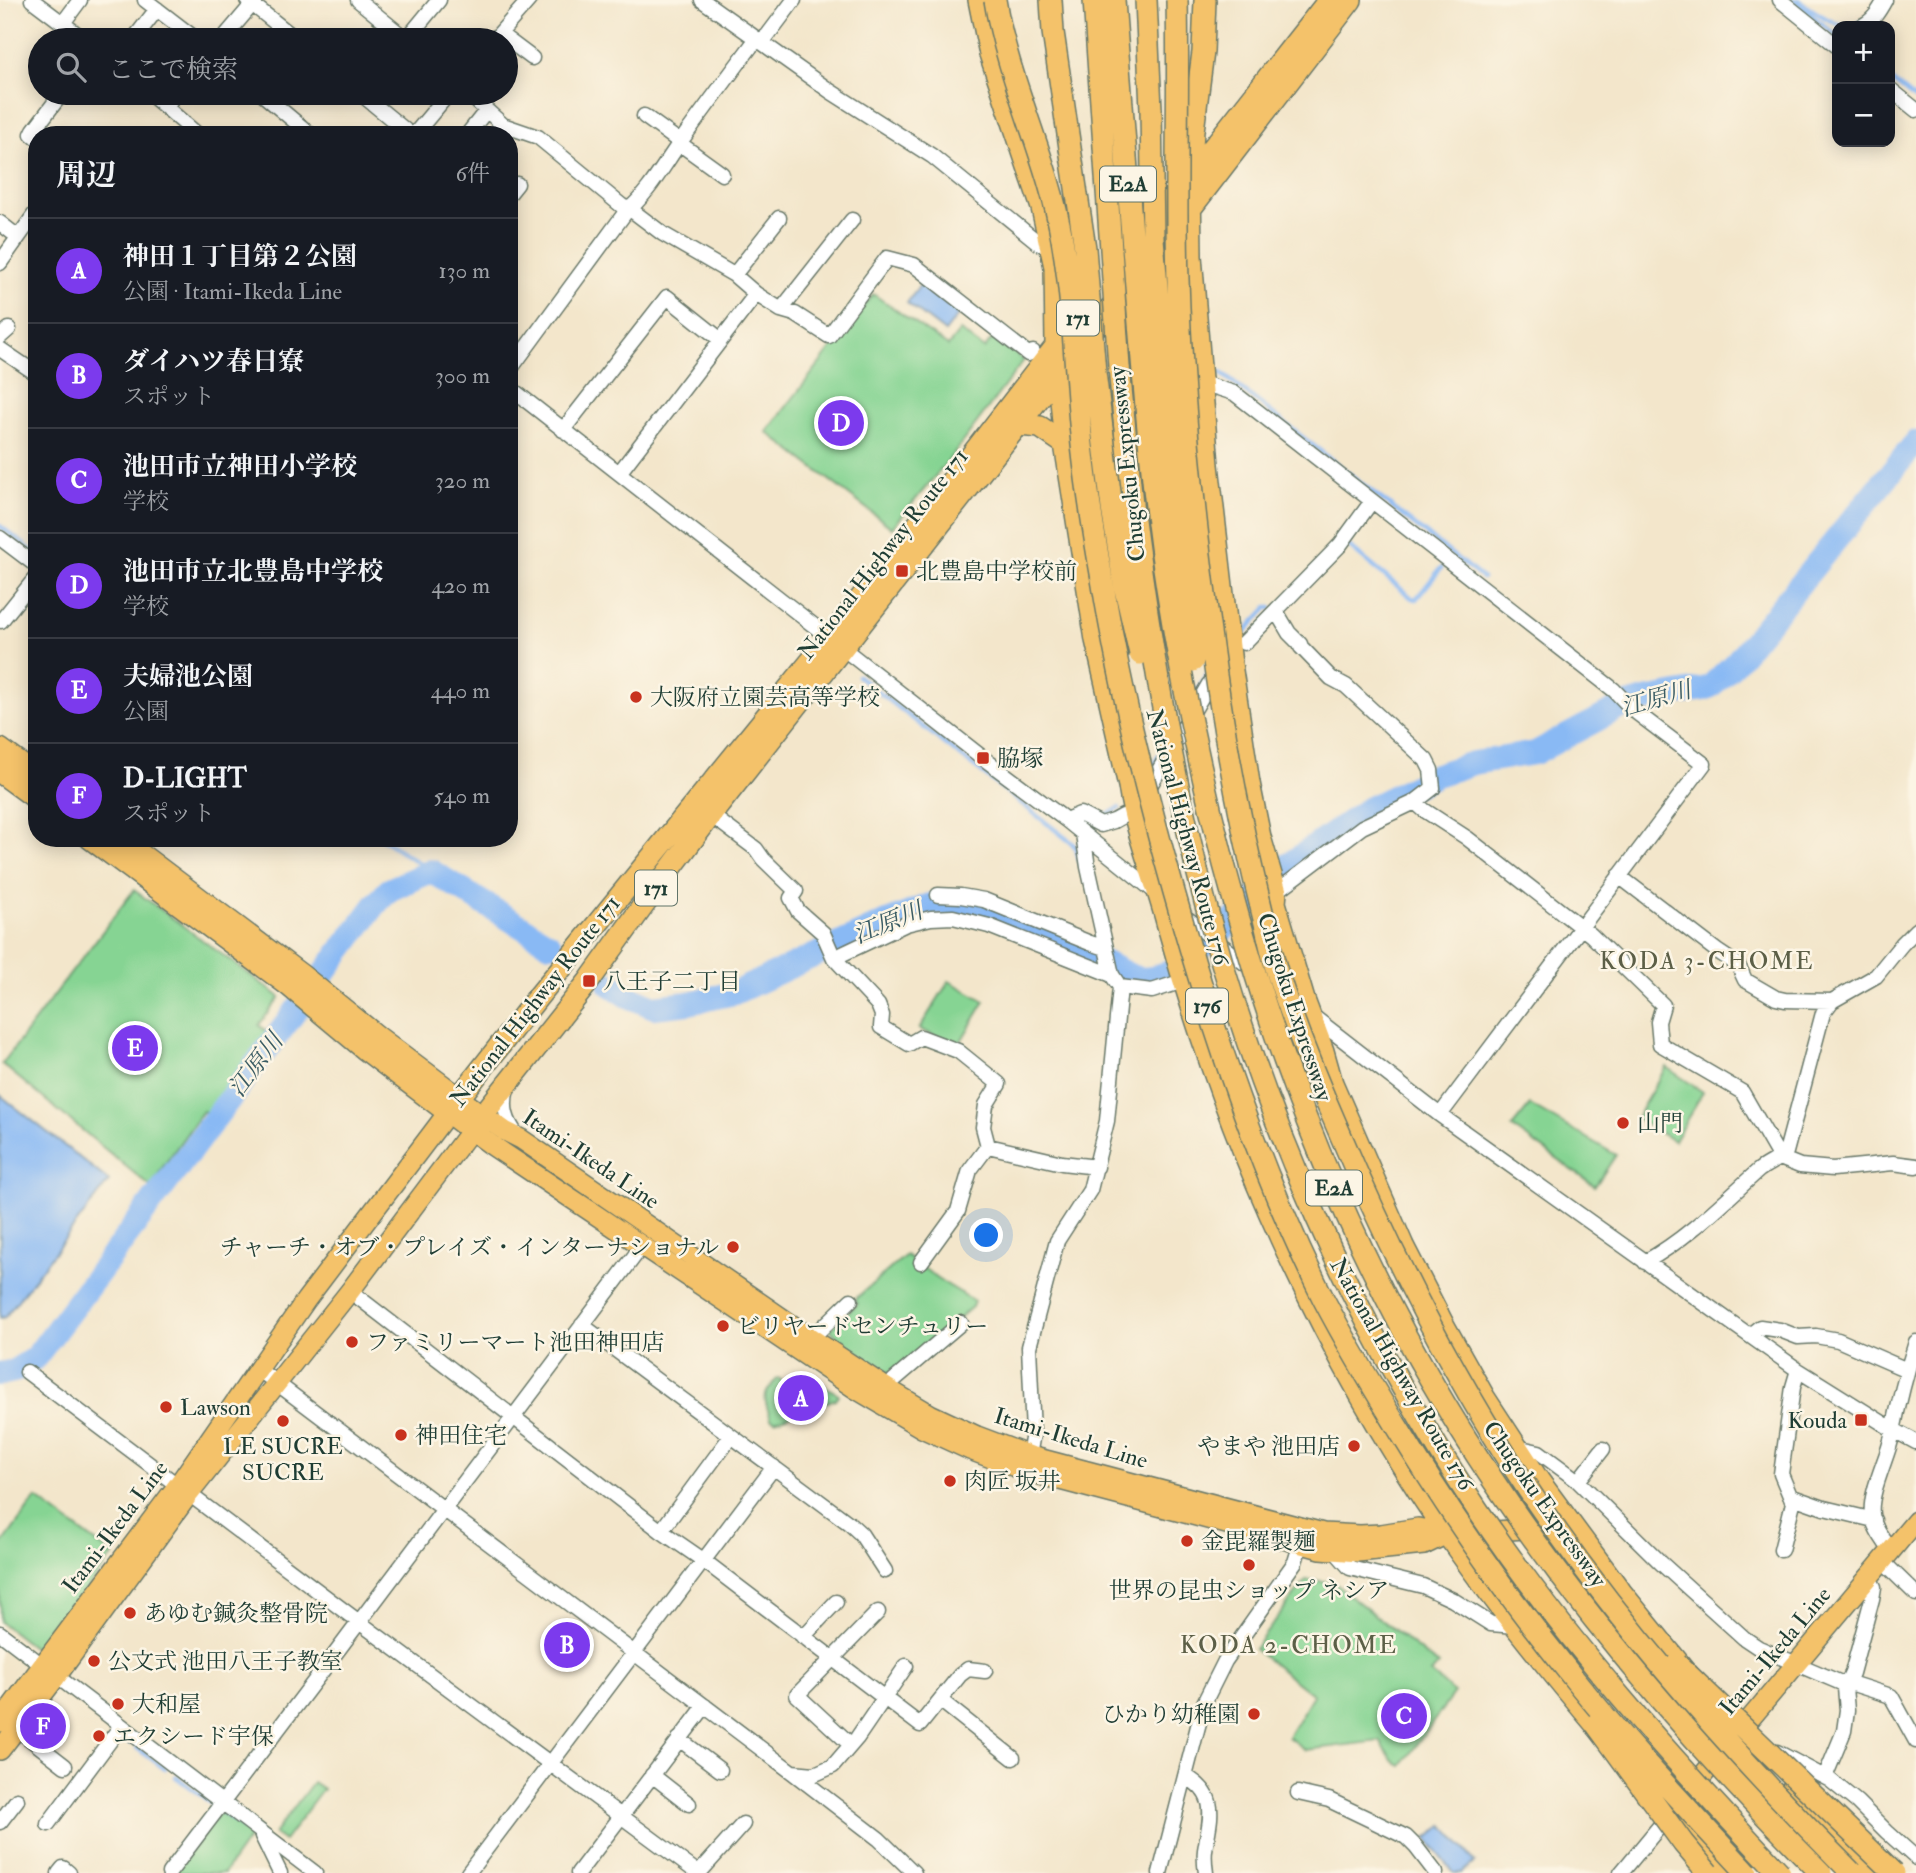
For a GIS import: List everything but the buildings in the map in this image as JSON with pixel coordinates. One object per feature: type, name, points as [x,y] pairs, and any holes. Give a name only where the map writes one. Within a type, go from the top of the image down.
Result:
[{"type":"highway","points":[[964,0],[974,47],[1021,167],[1036,214],[1056,335]]},
{"type":"highway","points":[[979,0],[990,54],[1042,208],[1055,267],[1056,335],[1065,444],[1096,640],[1132,808],[1183,981],[1243,1150],[1272,1222],[1356,1387],[1457,1534],[1708,1873]]},
{"type":"highway","name":"National Highway Route 176","points":[[995,0],[1007,54],[1040,153],[1061,233],[1068,277],[1083,450],[1102,581],[1125,704],[1154,822],[1212,1024],[1247,1121],[1284,1213],[1325,1301],[1424,1471],[1457,1534],[1576,1682],[1747,1873]]},
{"type":"highway","points":[[1051,0],[1086,248],[1103,440],[1125,589],[1169,770],[1205,900]]},
{"type":"highway","name":"Chugoku Expressway","points":[[1094,0],[1119,368],[1132,505],[1156,671],[1178,788],[1205,900],[1250,1048],[1299,1176],[1344,1279],[1430,1434],[1477,1509],[1595,1667],[1659,1744],[1780,1873]]},
{"type":"highway","name":"Chugoku Expressway","points":[[1114,0],[1143,368],[1167,585],[1183,681],[1203,783],[1231,895],[1275,1039],[1302,1112],[1334,1188],[1406,1335],[1454,1419],[1505,1497],[1559,1574],[1618,1650],[1681,1724],[1821,1873]]},
{"type":"highway","points":[[1146,0],[1153,238],[1174,499],[1194,665],[1231,895]]},
{"type":"highway","name":"National Highway Route 176","points":[[1177,0],[1178,283],[1184,380],[1202,564],[1232,779],[1277,972],[1318,1083],[1392,1252],[1431,1330],[1471,1399],[1540,1506],[1629,1625],[1697,1707],[1852,1873]]},
{"type":"highway","points":[[1191,0],[1193,131]]},
{"type":"highway","points":[[1205,0],[1203,52],[1190,177],[1191,257],[1214,520],[1231,664],[1256,817],[1276,892],[1275,903],[1332,1083],[1403,1246],[1484,1397],[1516,1447],[1620,1592],[1709,1700],[1874,1873]]},
{"type":"highway","name":"National Highway Route 171","points":[[102,847],[293,989],[366,1051],[477,1123],[589,981],[711,815],[1056,335],[1190,177],[1328,0]]},
{"type":"highway","name":"National Highway Route 171","points":[[453,1106],[546,988],[1019,425],[1351,0]]},
{"type":"highway","points":[[1019,425],[1040,427],[1065,444]]},
{"type":"highway","points":[[0,749],[28,769]]},
{"type":"highway","points":[[0,772],[28,792]]},
{"type":"highway","name":"National Highway Route 171","points":[[131,847],[301,975],[379,1038],[453,1106]]},
{"type":"highway","points":[[1540,1506],[1596,1574],[1681,1668],[1894,1873]]},
{"type":"highway","points":[[1457,1534],[1515,1626],[1665,1820],[1725,1873]]},
{"type":"main road","name":"Itami-Ikeda Line","points":[[0,1750],[8,1725],[184,1490],[258,1369],[306,1300],[453,1106]]},
{"type":"main road","name":"Itami-Ikeda Line","points":[[477,1123],[642,1246],[856,1389],[922,1428],[971,1450],[1303,1536],[1335,1551],[1358,1552],[1424,1545],[1457,1534]]},
{"type":"main road","name":"Itami-Ikeda Line","points":[[477,1123],[521,1139],[888,1389],[930,1414],[1028,1463]]},
{"type":"main road","name":"Itami-Ikeda Line","points":[[184,1490],[278,1384],[477,1123]]},
{"type":"main road","name":"Itami-Ikeda Line","points":[[1665,1820],[1916,1521]]},
{"type":"main road","name":"Itami-Ikeda Line","points":[[1303,1536],[1323,1533],[1381,1534],[1418,1528],[1457,1534],[1571,1527]]},
{"type":"street","points":[[32,0],[69,28]]},
{"type":"street","points":[[63,23],[80,0]]},
{"type":"street","points":[[358,0],[392,28]]},
{"type":"street","points":[[417,28],[439,0]]},
{"type":"street","points":[[505,28],[529,0]]},
{"type":"street","points":[[702,0],[830,91],[932,156],[1040,244]]},
{"type":"street","points":[[518,360],[630,209],[659,175],[752,45],[767,36],[794,0]]},
{"type":"street","points":[[1780,0],[1832,38]]},
{"type":"street","points":[[1869,21],[1885,0]]},
{"type":"street","points":[[231,28],[252,1],[283,28]]},
{"type":"street","points":[[139,28],[151,5],[181,28]]},
{"type":"street","points":[[518,50],[532,58]]},
{"type":"street","points":[[1895,93],[1916,110]]},
{"type":"street","points":[[38,126],[53,105]]},
{"type":"street","points":[[275,105],[300,126]]},
{"type":"street","points":[[375,105],[401,126]]},
{"type":"street","points":[[420,126],[438,105]]},
{"type":"street","points":[[480,105],[506,126]]},
{"type":"street","points":[[165,106],[188,126]]},
{"type":"street","points":[[474,126],[486,111]]},
{"type":"street","points":[[644,116],[722,174]]},
{"type":"street","points":[[518,130],[538,137],[622,206],[663,234],[734,275],[781,310],[795,314],[829,336],[887,258],[914,265],[1028,354],[1032,352]]},
{"type":"street","points":[[734,275],[779,218]]},
{"type":"street","points":[[781,310],[852,220]]},
{"type":"street","points":[[0,223],[18,237]]},
{"type":"street","points":[[0,263],[28,223]]},
{"type":"street","points":[[619,473],[756,294]]},
{"type":"street","points":[[563,430],[667,297],[721,340]]},
{"type":"street","points":[[0,349],[28,368]]},
{"type":"street","points":[[1202,383],[1234,393],[1704,764],[1440,1115]]},
{"type":"street","points":[[518,394],[1440,1115],[1798,1370],[1916,1442]]},
{"type":"street","points":[[1244,643],[1340,545],[1372,501]]},
{"type":"street","points":[[0,538],[28,559]]},
{"type":"street","points":[[0,620],[28,587]]},
{"type":"street","points":[[1276,611],[1289,633],[1323,671],[1335,681],[1346,685],[1389,724],[1426,761],[1432,777],[1431,791],[1415,802],[1362,827],[1276,892]]},
{"type":"street","points":[[1152,784],[1209,684]]},
{"type":"street","points":[[1415,802],[1467,838],[1591,935],[1663,1005],[1658,1022],[1660,1044],[1742,1092],[1780,1158],[1800,1166],[1833,1169],[1893,1163],[1916,1166]]},
{"type":"street","points":[[1066,820],[1080,814],[1101,825],[1123,816]]},
{"type":"street","points":[[711,815],[756,849],[796,891],[791,898],[798,911],[823,933],[834,958],[878,1005],[882,1015],[881,1027],[909,1044],[921,1037],[958,1051],[999,1084],[986,1104],[983,1127],[988,1146]]},
{"type":"street","points":[[1028,1463],[1032,1433],[1029,1347],[1057,1241],[1090,1190],[1107,1122],[1115,978],[1088,867],[1083,834]]},
{"type":"street","points":[[1619,876],[1738,965],[1745,980],[1776,998],[1832,1001]]},
{"type":"street","points":[[938,895],[961,895],[984,900],[1107,952]]},
{"type":"street","points":[[834,958],[906,924],[931,918],[953,917],[989,926],[1152,991],[1183,981]]},
{"type":"street","points":[[1645,1262],[1708,1218],[1763,1167],[1786,1152],[1823,1013],[1832,1001],[1876,976],[1916,930]]},
{"type":"street","points":[[510,1081],[506,1091],[505,1111],[510,1125],[521,1139]]},
{"type":"street","points":[[988,1146],[1062,1163],[1097,1167]]},
{"type":"street","points":[[921,1262],[958,1212],[970,1170],[988,1146]]},
{"type":"street","points":[[169,1873],[642,1246]]},
{"type":"street","points":[[350,1291],[920,1725],[960,1675],[968,1669],[985,1671]]},
{"type":"street","points":[[814,1340],[819,1331],[850,1300]]},
{"type":"street","points":[[888,1389],[894,1380],[961,1322]]},
{"type":"street","points":[[582,1325],[861,1534],[885,1571]]},
{"type":"street","points":[[1750,1335],[1760,1327],[1780,1330],[1798,1337],[1838,1339],[1907,1370]]},
{"type":"street","points":[[1916,1342],[1872,1508],[1887,1557],[1916,1594]]},
{"type":"street","points":[[258,1369],[792,1772],[879,1839],[914,1873]]},
{"type":"street","points":[[1781,1550],[1793,1503],[1781,1474],[1793,1387],[1798,1370]]},
{"type":"street","points":[[27,1372],[699,1873],[743,1824]]},
{"type":"street","points":[[662,1531],[731,1436]]},
{"type":"street","points":[[1516,1447],[1539,1452],[1578,1481],[1661,1563],[1744,1638],[1759,1648],[1847,1683],[1891,1696],[1916,1741]]},
{"type":"street","points":[[1578,1481],[1602,1449]]},
{"type":"street","points":[[468,1873],[774,1467]]},
{"type":"street","points":[[1790,1496],[1845,1514],[1874,1520]]},
{"type":"street","points":[[1160,1873],[1204,1703],[1225,1661],[1296,1562],[1303,1536]]},
{"type":"street","points":[[1335,1551],[1350,1568],[1423,1586],[1453,1600],[1491,1624],[1515,1626]]},
{"type":"street","points":[[1825,1777],[1846,1726],[1847,1683],[1852,1673],[1874,1587],[1869,1578]]},
{"type":"street","points":[[803,1637],[836,1602]]},
{"type":"street","points":[[851,1745],[797,1695],[878,1612]]},
{"type":"street","points":[[0,1633],[316,1873]]},
{"type":"street","points":[[792,1772],[814,1774],[833,1766],[851,1745],[906,1666]]},
{"type":"street","points":[[940,1700],[1013,1758]]},
{"type":"street","points":[[578,1873],[705,1706]]},
{"type":"street","points":[[8,1725],[65,1766]]},
{"type":"street","points":[[48,1824],[121,1726]]},
{"type":"street","points":[[1739,1731],[1825,1777],[1857,1802],[1916,1858]]},
{"type":"street","points":[[679,1739],[720,1770]]},
{"type":"street","points":[[652,1775],[689,1804]]},
{"type":"street","points":[[1185,1776],[1195,1781],[1206,1793],[1211,1804],[1210,1829],[1204,1853],[1206,1873]]},
{"type":"street","points":[[1298,1793],[1329,1800],[1406,1837],[1436,1873]]},
{"type":"street","points":[[0,1822],[17,1800]]},
{"type":"street","points":[[1621,1873],[1665,1820],[1693,1873]]},
{"type":"street","points":[[260,1831],[280,1873]]},
{"type":"street","points":[[59,1873],[63,1868],[69,1873]]},
{"type":"green space","points":[[873,294],[948,346],[960,331],[984,349],[994,337],[1024,360],[948,461],[892,528],[767,432]]},
{"type":"green space","points":[[134,890],[280,997],[259,1025],[267,1032],[207,1113],[203,1111],[151,1187],[2,1064]]},
{"type":"green space","points":[[949,981],[985,1001],[958,1046],[919,1029]]},
{"type":"green space","points":[[1666,1067],[1703,1092],[1674,1141],[1636,1118]]},
{"type":"green space","points":[[1530,1105],[1616,1155],[1595,1186],[1512,1127]]},
{"type":"green space","points":[[906,1255],[974,1301],[972,1307],[892,1375],[843,1344],[830,1329],[857,1304],[854,1300]]},
{"type":"green space","points":[[807,1374],[839,1395],[836,1399],[775,1421],[771,1419],[765,1397],[773,1384],[778,1378],[795,1390]]},
{"type":"green space","points":[[36,1498],[113,1555],[39,1652],[0,1622],[0,1547]]},
{"type":"green space","points":[[1306,1580],[1333,1582],[1438,1665],[1431,1673],[1454,1693],[1401,1766],[1391,1758],[1380,1741],[1305,1750],[1288,1737],[1313,1695],[1254,1649]]},
{"type":"green space","points":[[313,1782],[323,1789],[284,1841],[274,1834]]},
{"type":"green space","points":[[220,1812],[251,1835],[224,1873],[174,1873]]},
{"type":"water","points":[[921,284],[959,314],[945,332],[907,303]]},
{"type":"water","points":[[0,1095],[109,1181],[5,1317],[0,1318]]},
{"type":"water","points":[[1444,1825],[1475,1862],[1461,1873],[1454,1873],[1427,1839]]},
{"type":"waterway","points":[[1793,0],[1832,32]]},
{"type":"waterway","points":[[1799,0],[1832,21]]},
{"type":"waterway","points":[[1895,83],[1916,100]]},
{"type":"waterway","points":[[1221,373],[1482,578]]},
{"type":"waterway","name":"江原川","points":[[1281,870],[1366,810],[1436,775],[1473,763],[1535,753],[1621,707],[1711,686],[1735,663],[1916,442]]},
{"type":"waterway","points":[[0,526],[28,547]]},
{"type":"waterway","points":[[1344,545],[1416,599],[1441,568]]},
{"type":"waterway","points":[[1242,635],[1268,607],[1271,608]]},
{"type":"waterway","points":[[1193,697],[1207,675]]},
{"type":"waterway","points":[[858,676],[1072,843],[1081,866]]},
{"type":"waterway","points":[[1632,696],[1639,701]]},
{"type":"waterway","points":[[1149,773],[1162,750]]},
{"type":"waterway","points":[[1096,816],[1109,814],[1119,808]]},
{"type":"waterway","points":[[395,847],[431,871]]},
{"type":"waterway","name":"江原川","points":[[0,1374],[14,1371],[35,1358],[389,890],[431,871],[550,944]]},
{"type":"waterway","name":"江原川","points":[[1185,960],[1228,925],[1268,885]]},
{"type":"waterway","name":"江原川","points":[[610,984],[628,996],[654,1007],[734,993],[882,924],[937,903],[975,907],[1094,957],[1133,977],[1153,978],[1169,972]]},
{"type":"waterway","name":"江原川","points":[[1094,957],[1097,950]]},
{"type":"waterway","points":[[122,1737],[130,1743]]},
{"type":"waterway","points":[[137,1748],[165,1769]]},
{"type":"waterway","points":[[176,1777],[246,1829]]},
{"type":"place","name":"池田市立北豊島中学校","points":[[841,423]]},
{"type":"place","name":"北豊島中学校前","points":[[902,571]]},
{"type":"place","name":"大阪府立園芸高等学校","points":[[636,697]]},
{"type":"place","name":"脇塚","points":[[983,758]]},
{"type":"place","name":"八王子二丁目","points":[[589,981]]},
{"type":"place","name":"夫婦池公園","points":[[135,1048]]},
{"type":"place","name":"山門","points":[[1623,1123]]},
{"type":"place","name":"チャーチ・オブ・プレイズ・インターナショナル","points":[[733,1247]]},
{"type":"place","name":"ビリヤードセンチュリー","points":[[723,1326]]},
{"type":"place","name":"ファミリーマート池田神田店","points":[[352,1342]]},
{"type":"place","name":"神田１丁目第２公園","points":[[801,1398]]},
{"type":"place","name":"Lawson","points":[[166,1407]]},
{"type":"place","name":"Kouda","points":[[1861,1420]]},
{"type":"place","name":"LE SUCRE SUCRE","points":[[283,1421]]},
{"type":"place","name":"神田住宅","points":[[401,1435]]},
{"type":"place","name":"やまや 池田店","points":[[1354,1446]]},
{"type":"place","name":"肉匠 坂井","points":[[950,1481]]},
{"type":"place","name":"金毘羅製麺","points":[[1187,1541]]},
{"type":"place","name":"世界の昆虫ショップ ネシア","points":[[1249,1565]]},
{"type":"place","name":"あゆむ鍼灸整骨院","points":[[130,1613]]},
{"type":"place","name":"ダイハツ春日寮","points":[[567,1645]]},
{"type":"place","name":"公文式 池田八王子教室","points":[[94,1661]]},
{"type":"place","name":"大和屋","points":[[118,1704]]},
{"type":"place","name":"ひかり幼稚園","points":[[1254,1714]]},
{"type":"place","name":"池田市立神田小学校","points":[[1404,1716]]},
{"type":"place","name":"D-LIGHT","points":[[43,1726]]},
{"type":"place","name":"エクシード宇保","points":[[99,1736]]},
{"type":"district","name":"KODA 3-CHOME","points":[[1707,961]]},
{"type":"district","name":"KODA 2-CHOME","points":[[1289,1645]]}]
